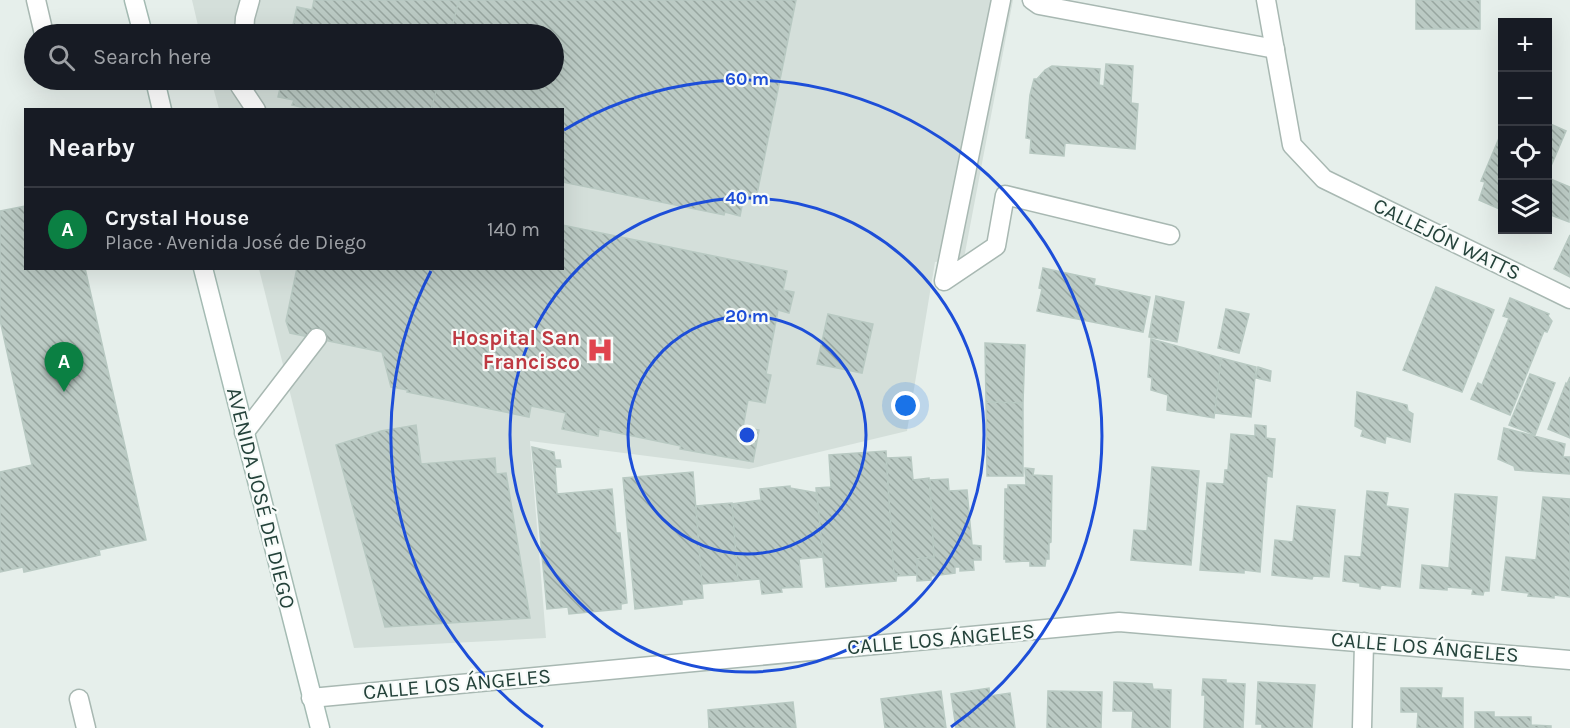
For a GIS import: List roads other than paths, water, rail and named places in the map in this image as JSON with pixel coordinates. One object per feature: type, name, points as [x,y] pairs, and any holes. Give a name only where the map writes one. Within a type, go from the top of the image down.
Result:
[{"type":"street","points":[[36,0],[42,24]]},
{"type":"street","points":[[134,0],[140,24]]},
{"type":"street","points":[[245,24],[250,0]]},
{"type":"street","points":[[1001,0],[944,281],[996,246],[1005,195],[1170,235]]},
{"type":"street","points":[[1032,0],[1039,5],[1275,49],[1266,0]]},
{"type":"street","name":"CALLEJÓN WATTS","points":[[1275,49],[1292,145],[1324,179],[1570,299]]},
{"type":"street","points":[[157,90],[161,108]]},
{"type":"street","points":[[243,90],[255,108]]},
{"type":"street","name":"AVENIDA JOSÉ DE DIEGO","points":[[203,270],[320,728]]},
{"type":"street","points":[[244,433],[317,339]]},
{"type":"street","name":"CALLE LOS ÁNGELES","points":[[311,698],[1119,622],[1570,660]]},
{"type":"street","points":[[1362,728],[1364,642]]},
{"type":"street","points":[[79,699],[86,728]]},
{"type":"place","name":"Hospital San Francisco","points":[[600,350]]},
{"type":"place","name":"Crystal House","points":[[64,392]]}]
